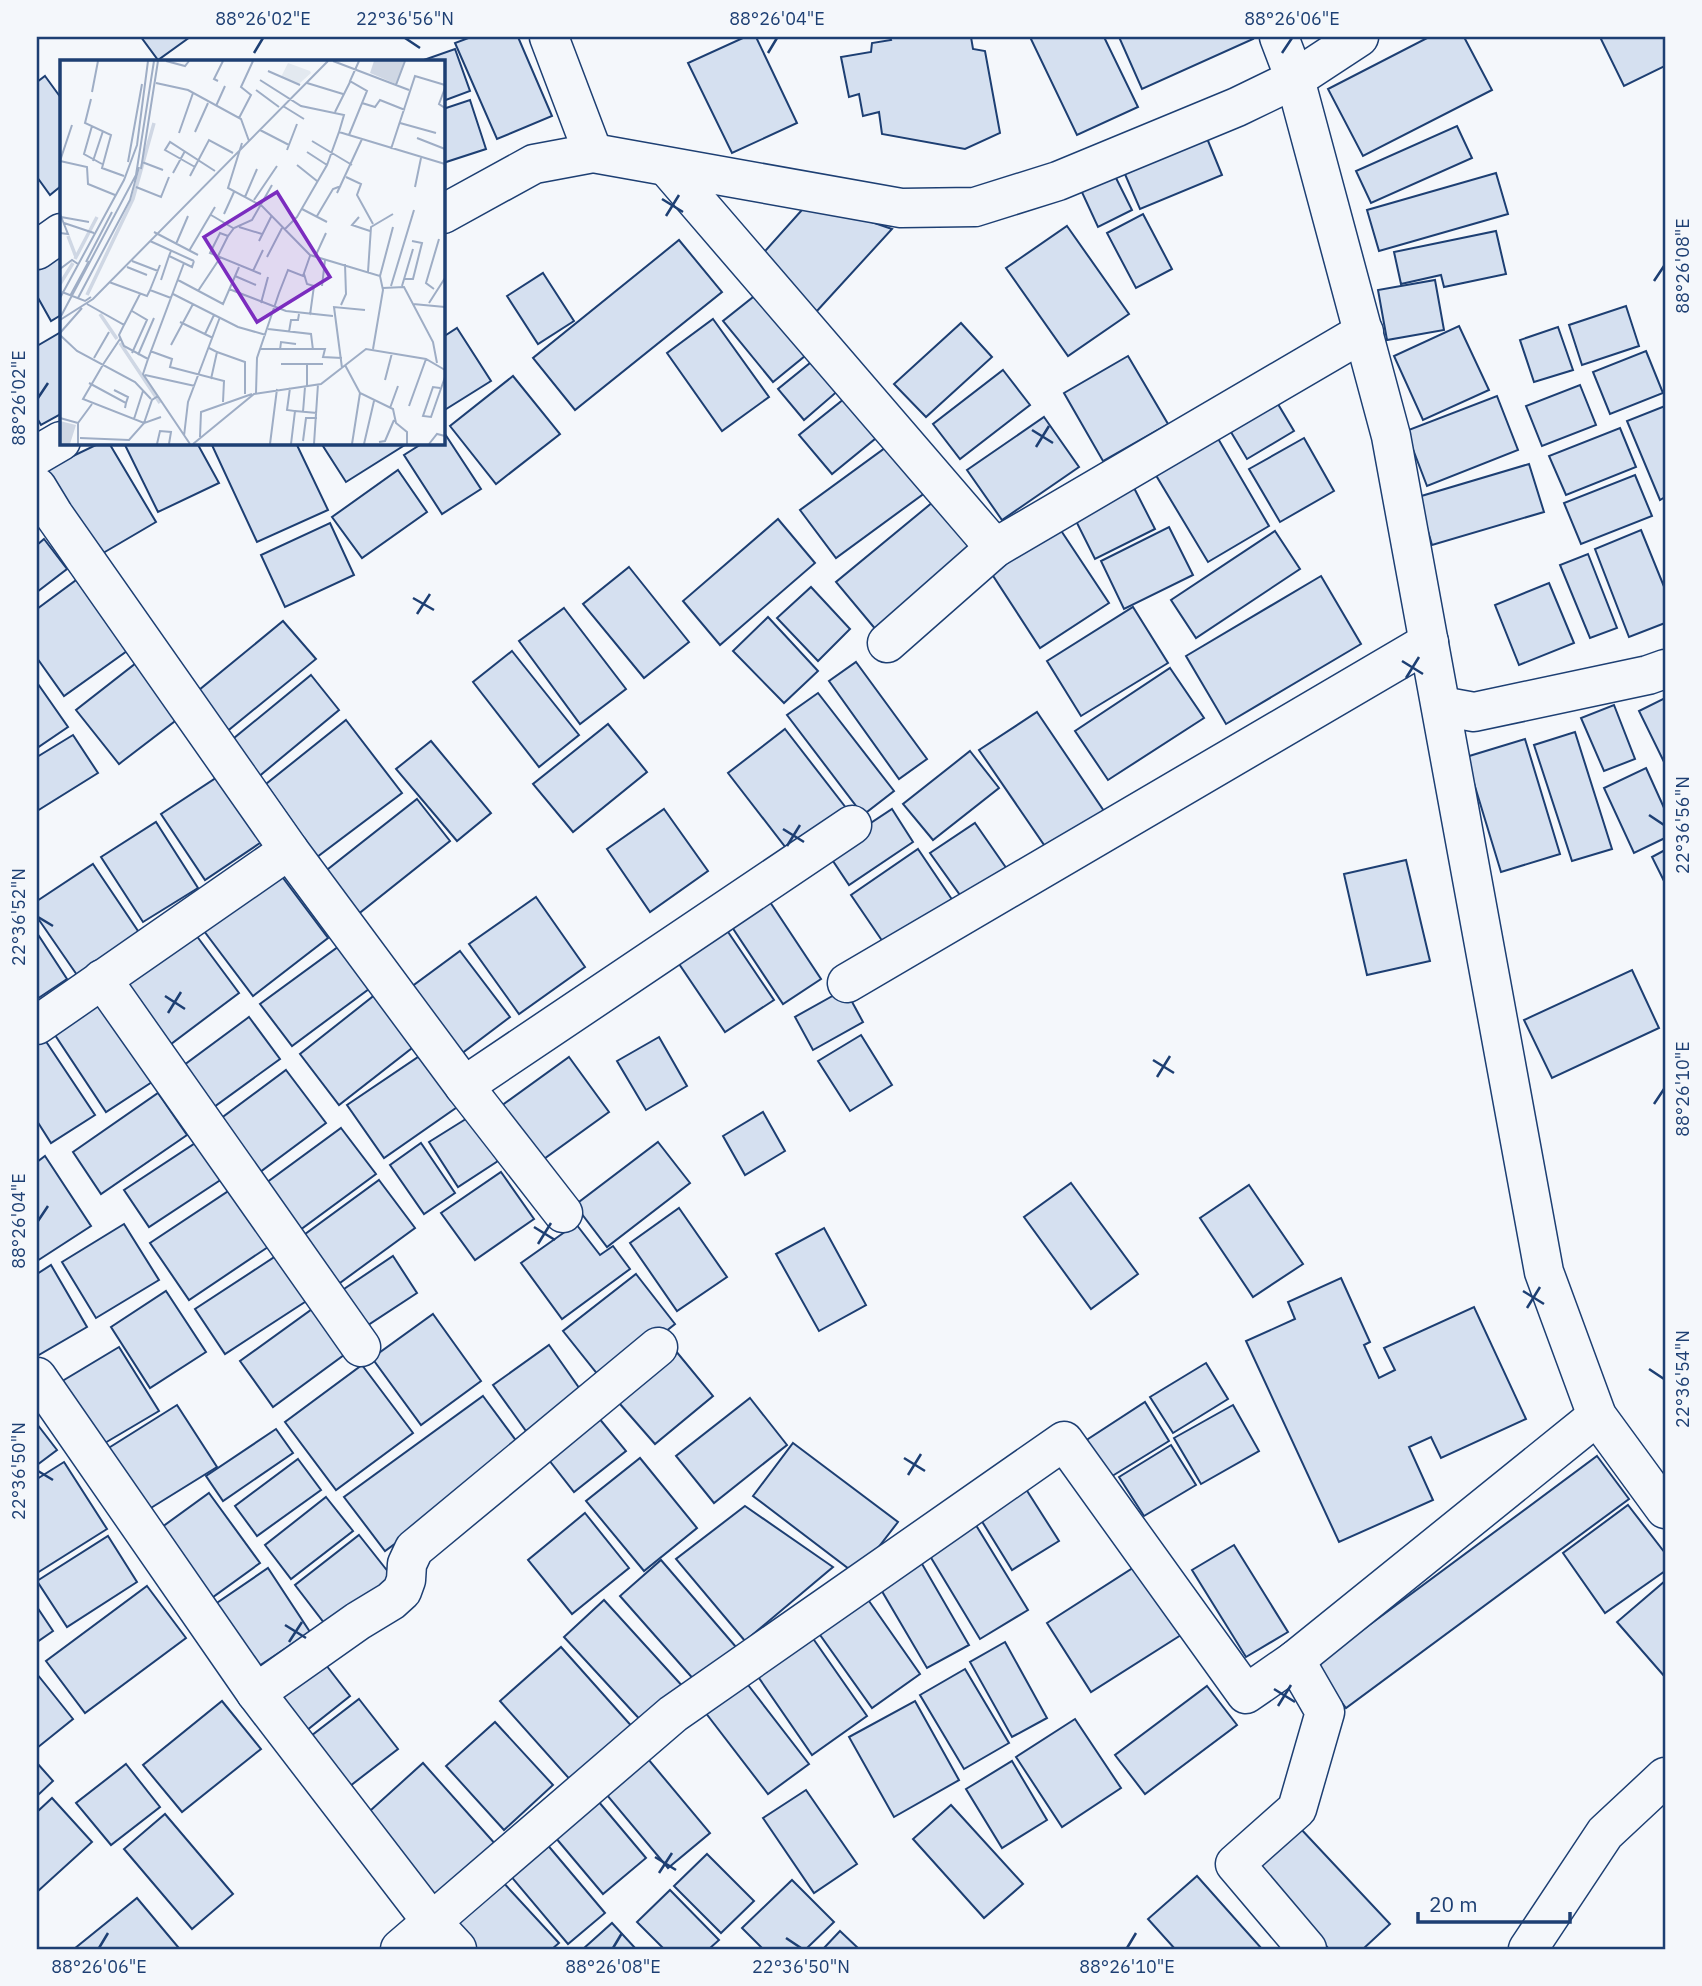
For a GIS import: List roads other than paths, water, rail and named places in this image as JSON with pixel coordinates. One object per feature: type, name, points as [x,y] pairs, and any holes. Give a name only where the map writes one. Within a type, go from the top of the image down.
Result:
[{"type":"street","points":[[549,37],[593,153]]},
{"type":"street","points":[[1279,37],[1295,79],[1391,436],[1544,1272],[1597,1416],[1660,1492]]},
{"type":"street","points":[[444,213],[534,164],[593,153],[901,208],[975,207],[1058,181],[1237,107],[1295,79],[1359,37]]},
{"type":"street","points":[[667,167],[995,548]]},
{"type":"street","points":[[37,250],[60,234]]},
{"type":"street","points":[[887,643],[995,548],[1364,332]]},
{"type":"street","points":[[37,455],[60,441]]},
{"type":"street","points":[[42,510],[464,1086],[563,1213]]},
{"type":"street","points":[[847,983],[1429,642]]},
{"type":"street","points":[[1441,706],[1474,712],[1648,675],[1665,669]]},
{"type":"street","points":[[464,1086],[852,825]]},
{"type":"street","points":[[37,1025],[289,849]]},
{"type":"street","points":[[102,979],[361,1347]]},
{"type":"street","points":[[256,1693],[391,1601],[402,1591],[407,1564],[414,1549],[658,1347]]},
{"type":"street","points":[[37,1377],[256,1693],[445,1935]]},
{"type":"street","points":[[400,1949],[445,1935],[673,1714],[1064,1441],[1246,1694],[1295,1660],[1597,1416]]},
{"type":"street","points":[[1295,1660],[1325,1712],[1297,1809],[1235,1864],[1307,1949]]},
{"type":"street","points":[[1528,1949],[1605,1833],[1665,1777]]}]
